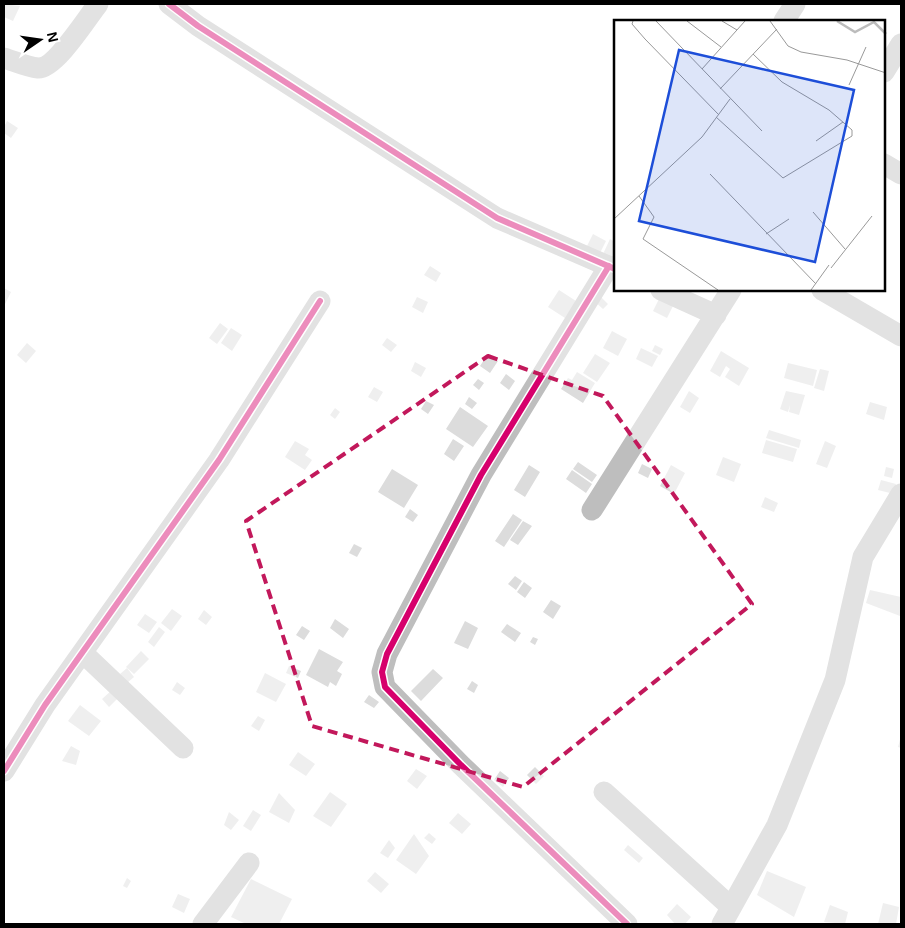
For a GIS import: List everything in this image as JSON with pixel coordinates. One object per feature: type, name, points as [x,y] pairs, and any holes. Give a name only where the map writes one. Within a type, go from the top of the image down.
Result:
[{"type":"street","points":[[4,58],[38,68],[49,64],[58,56],[98,4]]},
{"type":"street","points":[[169,4],[198,26],[497,218],[612,268],[481,475],[387,654],[382,672],[385,687],[461,765],[628,924]]},
{"type":"street","points":[[785,20],[795,4]]},
{"type":"street","points":[[885,70],[901,44]]},
{"type":"street","points":[[885,165],[901,174]]},
{"type":"street","points":[[663,291],[716,315]]},
{"type":"street","points":[[592,510],[730,291]]},
{"type":"street","points":[[824,291],[901,336]]},
{"type":"street","points":[[4,771],[45,704],[219,460],[320,301]]},
{"type":"street","points":[[604,792],[727,916],[777,825],[832,690],[863,557],[901,494]]},
{"type":"street","points":[[83,653],[183,748]]},
{"type":"street","points":[[203,924],[249,862]]},
{"type":"highlighted area","points":[[488,356],[603,396],[752,604],[523,787],[312,726],[246,521]]},
{"type":"building","points":[[4,4],[20,6],[13,21],[4,17]]},
{"type":"building","points":[[7,121],[18,128],[11,138],[4,133]]},
{"type":"building","points":[[593,234],[606,241],[597,259],[584,252]]},
{"type":"building","points":[[610,239],[614,241],[614,255],[612,259],[603,254]]},
{"type":"building","points":[[430,266],[441,273],[436,282],[424,275]]},
{"type":"building","points":[[4,288],[11,292],[5,304],[4,303]]},
{"type":"building","points":[[559,290],[576,301],[565,318],[548,307]]},
{"type":"building","points":[[662,293],[676,300],[667,318],[653,311]]},
{"type":"building","points":[[599,295],[608,304],[603,309],[594,301]]},
{"type":"building","points":[[417,297],[428,302],[423,313],[412,307]]},
{"type":"building","points":[[220,323],[228,329],[217,344],[209,338]]},
{"type":"building","points":[[231,328],[242,335],[232,351],[221,343]]},
{"type":"building","points":[[612,331],[627,339],[618,356],[603,348]]},
{"type":"building","points":[[387,338],[397,345],[391,352],[382,345]]},
{"type":"building","points":[[27,343],[36,351],[26,363],[17,355]]},
{"type":"building","points":[[655,345],[663,349],[660,355],[652,351]]},
{"type":"building","points":[[641,348],[658,356],[652,367],[636,359]]},
{"type":"building","points":[[721,351],[749,368],[739,386],[725,377],[730,369],[726,366],[720,377],[710,371]]},
{"type":"building","points":[[488,354],[498,361],[490,373],[480,366]]},
{"type":"building","points":[[595,354],[610,363],[597,382],[583,373]]},
{"type":"building","points":[[415,362],[426,368],[421,377],[411,371]]},
{"type":"building","points":[[788,363],[817,370],[813,386],[784,378]]},
{"type":"building","points":[[820,369],[829,371],[824,391],[814,388]]},
{"type":"building","points":[[577,372],[595,383],[583,403],[561,389],[568,378],[572,380]]},
{"type":"building","points":[[506,374],[515,381],[509,390],[500,383]]},
{"type":"building","points":[[478,379],[484,383],[479,390],[473,385]]},
{"type":"building","points":[[374,387],[383,392],[377,402],[368,397]]},
{"type":"building","points":[[689,391],[699,398],[690,413],[680,407]]},
{"type":"building","points":[[786,391],[805,395],[799,415],[789,412],[790,405],[788,412],[780,409]]},
{"type":"building","points":[[469,397],[477,403],[472,409],[465,404]]},
{"type":"building","points":[[426,401],[434,405],[428,414],[421,409]]},
{"type":"building","points":[[870,402],[887,407],[884,420],[866,414]]},
{"type":"building","points":[[460,407],[488,426],[473,447],[446,429]]},
{"type":"building","points":[[335,408],[340,412],[335,419],[330,415]]},
{"type":"building","points":[[769,430],[801,440],[799,448],[766,438]]},
{"type":"building","points":[[453,439],[464,446],[454,461],[444,454]]},
{"type":"building","points":[[766,440],[797,449],[793,462],[762,453]]},
{"type":"building","points":[[295,441],[309,449],[305,455],[312,460],[305,470],[285,457]]},
{"type":"building","points":[[825,441],[836,446],[827,468],[816,464]]},
{"type":"building","points":[[723,457],[741,464],[734,482],[716,475]]},
{"type":"building","points":[[578,462],[597,475],[592,482],[573,469]]},
{"type":"building","points":[[642,464],[652,469],[648,478],[638,473]]},
{"type":"building","points":[[529,465],[540,472],[525,497],[514,490]]},
{"type":"building","points":[[671,465],[685,473],[674,494],[660,486]]},
{"type":"building","points":[[886,467],[894,469],[892,478],[884,476]]},
{"type":"building","points":[[392,469],[418,485],[404,508],[378,492]]},
{"type":"building","points":[[572,470],[592,484],[586,493],[566,479]]},
{"type":"building","points":[[881,480],[896,484],[894,494],[878,490]]},
{"type":"building","points":[[765,497],[778,503],[774,512],[761,507]]},
{"type":"building","points":[[410,509],[418,515],[413,522],[405,517]]},
{"type":"building","points":[[513,514],[522,520],[504,547],[495,541]]},
{"type":"building","points":[[523,521],[532,526],[518,545],[510,540]]},
{"type":"building","points":[[354,544],[362,548],[357,557],[349,553]]},
{"type":"building","points":[[515,576],[522,581],[516,590],[508,584]]},
{"type":"building","points":[[524,582],[532,588],[525,598],[517,592]]},
{"type":"building","points":[[870,590],[901,597],[900,616],[866,603]]},
{"type":"building","points":[[551,600],[561,606],[553,619],[543,612]]},
{"type":"building","points":[[172,609],[182,616],[171,631],[161,623]]},
{"type":"building","points":[[204,610],[212,617],[206,625],[198,619]]},
{"type":"building","points":[[145,614],[157,622],[149,633],[137,625]]},
{"type":"building","points":[[335,619],[349,629],[343,638],[330,628]]},
{"type":"building","points":[[465,621],[478,628],[468,649],[454,643]]},
{"type":"building","points":[[507,624],[521,633],[515,642],[501,632]]},
{"type":"building","points":[[302,626],[310,631],[304,640],[296,635]]},
{"type":"building","points":[[159,627],[165,632],[154,647],[148,642]]},
{"type":"building","points":[[533,637],[538,639],[535,645],[530,642]]},
{"type":"building","points":[[319,649],[343,662],[337,671],[342,674],[336,686],[330,682],[328,687],[306,675]]},
{"type":"building","points":[[141,651],[149,659],[134,674],[126,667]]},
{"type":"building","points":[[289,666],[301,671],[298,678],[286,673]]},
{"type":"building","points":[[127,668],[134,677],[127,683],[120,674]]},
{"type":"building","points":[[433,669],[443,678],[421,701],[411,691]]},
{"type":"building","points":[[265,673],[286,684],[276,702],[256,692]]},
{"type":"building","points":[[472,681],[478,685],[474,693],[467,689]]},
{"type":"building","points":[[177,682],[185,688],[180,695],[172,690]]},
{"type":"building","points":[[112,690],[118,698],[109,707],[102,699]]},
{"type":"building","points":[[369,695],[379,702],[374,708],[364,702]]},
{"type":"building","points":[[80,705],[101,721],[89,736],[68,721]]},
{"type":"building","points":[[258,716],[265,720],[259,731],[251,726]]},
{"type":"building","points":[[901,736],[901,748],[898,747]]},
{"type":"building","points":[[71,746],[80,751],[76,765],[62,761]]},
{"type":"building","points":[[298,752],[315,764],[306,776],[289,765]]},
{"type":"building","points":[[535,767],[544,776],[536,784],[527,775]]},
{"type":"building","points":[[416,769],[427,776],[417,789],[407,781]]},
{"type":"building","points":[[500,771],[509,778],[503,787],[494,780]]},
{"type":"building","points":[[330,792],[347,804],[331,827],[313,816]]},
{"type":"building","points":[[279,793],[295,810],[289,823],[269,812]]},
{"type":"building","points":[[253,810],[261,815],[251,831],[243,826]]},
{"type":"building","points":[[229,812],[239,820],[231,830],[224,825]]},
{"type":"building","points":[[458,813],[471,824],[462,834],[449,823]]},
{"type":"building","points":[[429,833],[436,839],[432,844],[424,838]]},
{"type":"building","points":[[414,834],[429,856],[416,874],[396,860]]},
{"type":"building","points":[[389,840],[395,848],[388,858],[380,853]]},
{"type":"building","points":[[628,845],[643,858],[639,863],[624,850]]},
{"type":"building","points":[[767,871],[806,887],[794,917],[757,895]]},
{"type":"building","points":[[375,872],[389,884],[381,893],[367,881]]},
{"type":"building","points":[[127,878],[131,881],[127,888],[123,886]]},
{"type":"building","points":[[251,879],[292,899],[279,924],[246,924],[231,917]]},
{"type":"building","points":[[178,894],[190,899],[184,913],[172,907]]},
{"type":"building","points":[[883,903],[899,907],[896,924],[878,924]]},
{"type":"building","points":[[677,904],[691,917],[685,924],[675,924],[667,915]]},
{"type":"building","points":[[830,905],[848,912],[845,924],[824,922]]},
{"type":"cycle path","points":[[169,4],[198,26],[497,218],[614,269]]},
{"type":"cycle path","points":[[609,266],[481,475],[387,654],[382,672],[385,687],[461,765],[627,924]]},
{"type":"cycle path","points":[[4,771],[45,705],[219,460],[320,301]]}]
